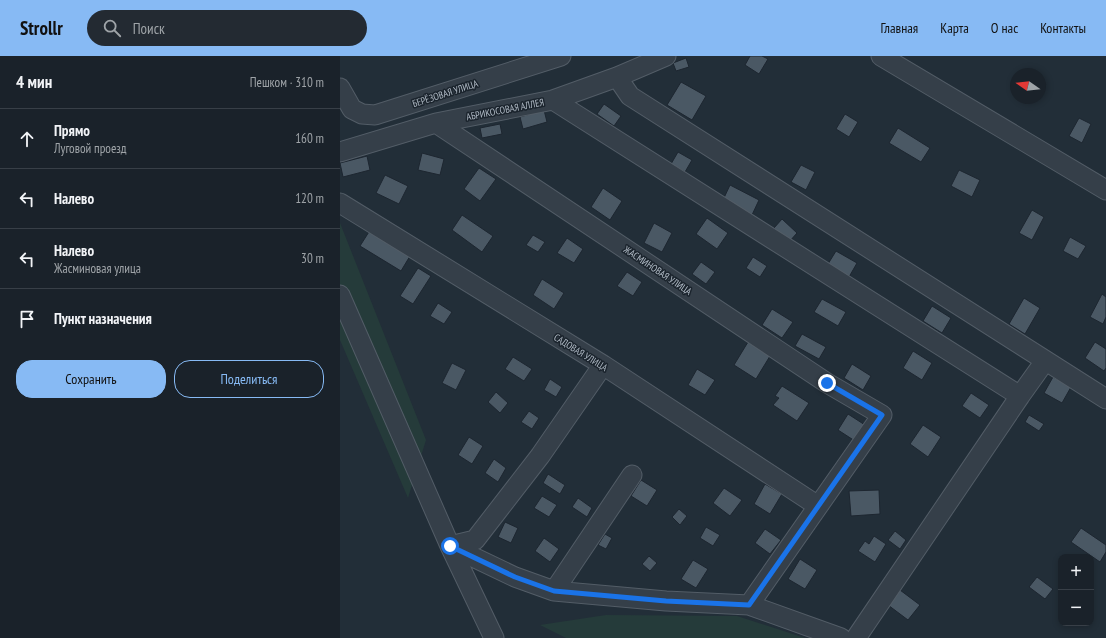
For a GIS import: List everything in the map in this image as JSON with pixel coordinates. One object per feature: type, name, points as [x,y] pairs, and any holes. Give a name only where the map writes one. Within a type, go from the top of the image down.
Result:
[{"type":"street","name":"БЕРЁЗОВАЯ УЛИЦА","points":[[340,88],[352,109],[362,114],[375,115],[561,56]]},
{"type":"street","name":"АБРИКОСОВАЯ АЛЛЕЯ","points":[[340,152],[436,123],[553,100],[617,77],[666,56]]},
{"type":"street","points":[[881,56],[1106,190]]},
{"type":"street","points":[[617,77],[630,96],[1106,399]]},
{"type":"street","points":[[553,100],[1020,396]]},
{"type":"street","name":"ЖАСМИНОВАЯ УЛИЦА","points":[[436,123],[827,383],[882,415],[818,506]]},
{"type":"street","name":"САДОВАЯ УЛИЦА","points":[[340,203],[603,365],[818,506]]},
{"type":"street","points":[[340,295],[450,546],[494,638]]},
{"type":"street","points":[[856,638],[1045,361]]},
{"type":"street","points":[[450,546],[475,540],[540,456],[603,365]]},
{"type":"street","points":[[554,591],[632,475]]},
{"type":"street","points":[[749,605],[818,506]]},
{"type":"street","points":[[450,546],[515,577],[554,591],[666,601],[749,605],[841,638]]},
{"type":"green space","points":[[340,223],[426,440],[408,498],[340,340]]},
{"type":"green space","points":[[606,615],[737,616],[805,638],[566,638],[540,625]]},
{"type":"building","points":[[750,56],[762,56],[768,59],[759,74],[745,65]]},
{"type":"building","points":[[686,58],[689,67],[676,71],[673,63]]},
{"type":"building","points":[[681,82],[706,96],[692,120],[667,105]]},
{"type":"building","points":[[604,104],[621,116],[614,126],[597,114]]},
{"type":"building","points":[[544,110],[547,122],[523,129],[520,117]]},
{"type":"building","points":[[845,114],[858,122],[849,137],[836,129]]},
{"type":"building","points":[[1079,118],[1091,124],[1082,143],[1069,136]]},
{"type":"building","points":[[500,124],[502,134],[482,138],[480,128]]},
{"type":"building","points":[[898,128],[930,148],[921,162],[889,143]]},
{"type":"building","points":[[678,152],[692,160],[685,172],[671,164]]},
{"type":"building","points":[[422,153],[444,159],[440,175],[418,170]]},
{"type":"building","points":[[367,156],[370,170],[343,177],[340,163]]},
{"type":"building","points":[[801,165],[815,172],[806,190],[791,182]]},
{"type":"building","points":[[479,168],[496,179],[480,201],[464,189]]},
{"type":"building","points":[[959,170],[980,180],[972,197],[951,186]]},
{"type":"building","points":[[385,175],[408,186],[399,204],[376,193]]},
{"type":"building","points":[[730,185],[759,200],[752,215],[723,200]]},
{"type":"building","points":[[603,188],[622,201],[610,220],[591,207]]},
{"type":"building","points":[[1032,210],[1044,217],[1032,240],[1019,233]]},
{"type":"building","points":[[462,215],[493,236],[482,252],[452,230]]},
{"type":"building","points":[[707,218],[728,233],[717,249],[696,234]]},
{"type":"building","points":[[782,219],[797,233],[789,242],[774,228]]},
{"type":"building","points":[[654,223],[672,233],[662,252],[644,243]]},
{"type":"building","points":[[372,227],[413,251],[401,271],[360,246]]},
{"type":"building","points":[[533,235],[545,242],[538,252],[526,245]]},
{"type":"building","points":[[1070,237],[1086,246],[1078,259],[1063,251]]},
{"type":"building","points":[[567,238],[583,249],[574,263],[557,253]]},
{"type":"building","points":[[836,251],[857,263],[849,277],[828,264]]},
{"type":"building","points":[[753,257],[767,266],[760,277],[746,268]]},
{"type":"building","points":[[701,262],[715,272],[706,284],[692,274]]},
{"type":"building","points":[[418,268],[431,276],[413,304],[400,296]]},
{"type":"building","points":[[627,272],[642,282],[633,296],[617,286]]},
{"type":"building","points":[[542,279],[564,293],[554,309],[533,295]]},
{"type":"building","points":[[1102,294],[1106,297],[1106,317],[1103,324],[1090,317]]},
{"type":"building","points":[[1024,298],[1040,308],[1025,334],[1009,324]]},
{"type":"building","points":[[822,299],[846,312],[838,326],[814,312]]},
{"type":"building","points":[[438,303],[452,312],[444,324],[430,316]]},
{"type":"building","points":[[932,306],[951,318],[942,333],[923,321]]},
{"type":"building","points":[[772,309],[793,322],[782,338],[762,325]]},
{"type":"building","points":[[802,334],[826,347],[819,359],[795,346]]},
{"type":"building","points":[[748,342],[770,356],[756,379],[734,365]]},
{"type":"building","points":[[1095,342],[1106,349],[1106,368],[1104,371],[1085,358]]},
{"type":"building","points":[[913,351],[932,363],[922,380],[903,368]]},
{"type":"building","points":[[513,357],[532,369],[524,381],[505,369]]},
{"type":"building","points":[[452,363],[466,370],[456,390],[442,383]]},
{"type":"building","points":[[852,364],[871,376],[863,390],[844,378]]},
{"type":"building","points":[[697,369],[715,380],[705,395],[688,385]]},
{"type":"building","points":[[1053,377],[1071,387],[1062,403],[1044,393]]},
{"type":"building","points":[[550,379],[562,387],[556,397],[544,390]]},
{"type":"building","points":[[782,386],[809,403],[797,421],[773,405],[779,398],[775,396]]},
{"type":"building","points":[[496,392],[508,403],[500,413],[488,402]]},
{"type":"building","points":[[971,393],[989,405],[980,418],[962,406]]},
{"type":"building","points":[[529,411],[539,418],[532,429],[521,422]]},
{"type":"building","points":[[848,414],[865,425],[855,441],[838,430]]},
{"type":"building","points":[[1029,415],[1044,424],[1039,431],[1025,422]]},
{"type":"building","points":[[923,425],[941,437],[928,457],[910,444]]},
{"type":"building","points":[[469,437],[483,446],[472,464],[458,455]]},
{"type":"building","points":[[494,459],[506,468],[498,482],[485,473]]},
{"type":"building","points":[[548,474],[565,485],[560,494],[543,483]]},
{"type":"building","points":[[641,480],[657,490],[647,506],[631,496]]},
{"type":"building","points":[[765,484],[782,494],[770,514],[754,504]]},
{"type":"building","points":[[724,488],[742,500],[730,516],[713,503]]},
{"type":"building","points":[[879,490],[880,514],[851,516],[849,491]]},
{"type":"building","points":[[542,496],[557,505],[549,517],[534,508]]},
{"type":"building","points":[[578,498],[592,508],[587,517],[572,507]]},
{"type":"building","points":[[679,509],[687,516],[680,525],[672,517]]},
{"type":"building","points":[[505,522],[518,528],[511,543],[498,537]]},
{"type":"building","points":[[706,527],[720,535],[713,546],[700,538]]},
{"type":"building","points":[[1081,528],[1106,545],[1106,552],[1100,562],[1094,558],[1094,554],[1088,554],[1071,542]]},
{"type":"building","points":[[765,529],[781,540],[770,554],[755,543]]},
{"type":"building","points":[[895,531],[906,540],[900,549],[888,540]]},
{"type":"building","points":[[605,534],[612,538],[606,549],[598,545]]},
{"type":"building","points":[[874,536],[886,544],[875,562],[858,551],[865,541],[869,544]]},
{"type":"building","points":[[544,538],[559,549],[550,562],[535,551]]},
{"type":"building","points":[[649,556],[657,563],[650,571],[642,564]]},
{"type":"building","points":[[800,559],[817,570],[805,589],[788,579]]},
{"type":"building","points":[[693,560],[708,569],[696,588],[681,579]]},
{"type":"building","points":[[1037,577],[1053,589],[1045,599],[1029,587]]},
{"type":"building","points":[[900,590],[920,605],[908,620],[888,605]]},
{"type":"route","points":[[450,546],[515,577],[554,591],[666,601],[749,605],[882,415],[827,383]]}]
